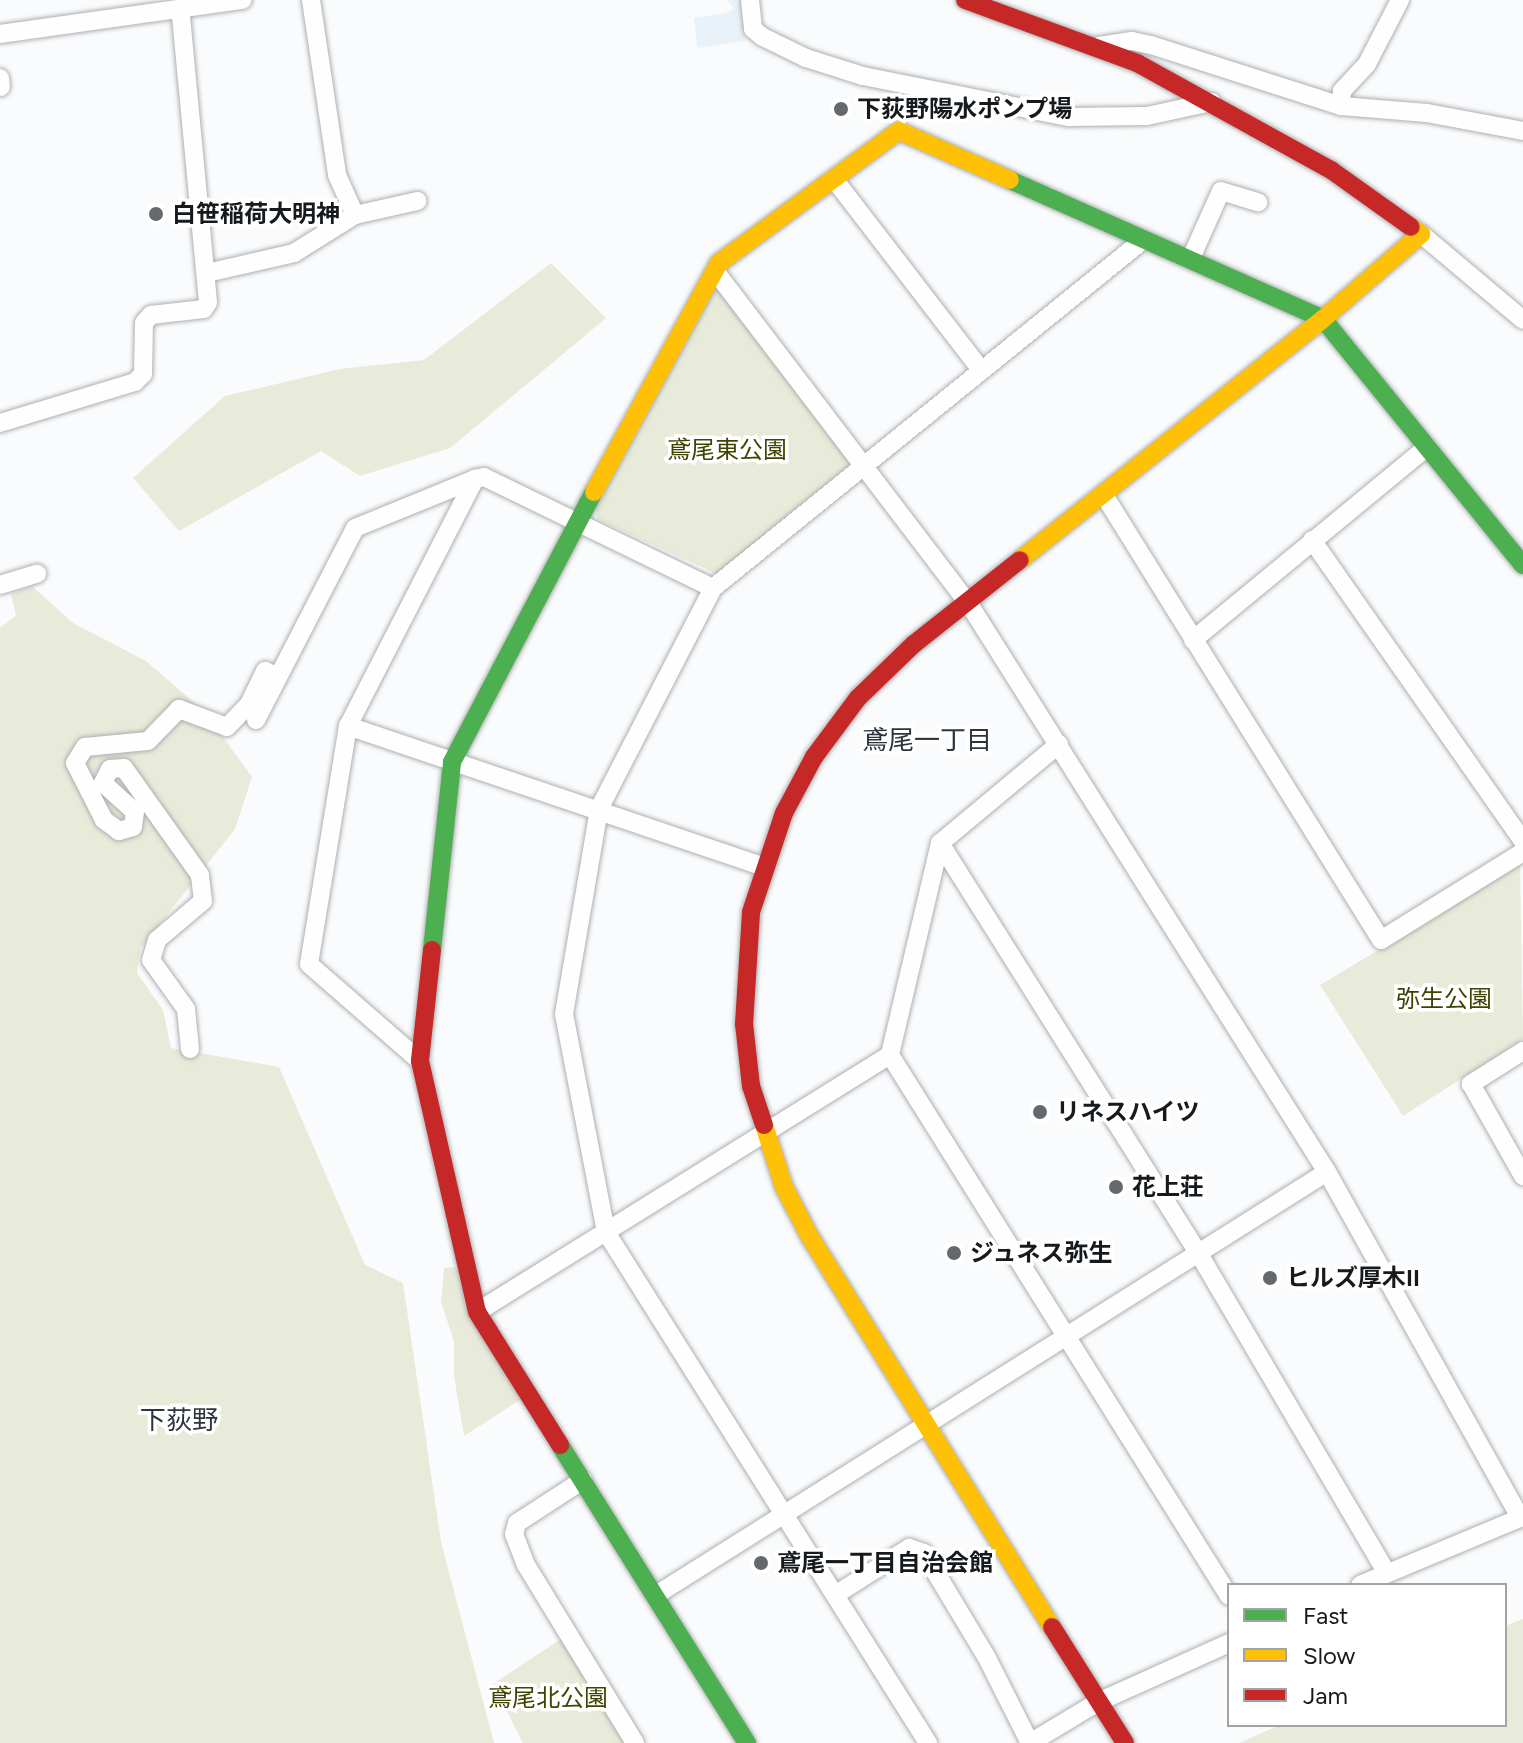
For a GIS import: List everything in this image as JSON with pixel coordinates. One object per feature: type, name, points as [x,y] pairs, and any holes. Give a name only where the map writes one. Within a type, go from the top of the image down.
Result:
[{"type":"street","points":[[87,0],[90,20]]},
{"type":"street","points":[[0,34],[243,0]]},
{"type":"street","points":[[311,0],[337,175],[355,215]]},
{"type":"street","points":[[750,0],[753,29],[763,37],[806,58],[863,76],[1069,117],[1147,116],[1211,102]]},
{"type":"street","points":[[965,0],[1099,46],[1211,102],[1331,170],[1421,234],[1523,320]]},
{"type":"street","points":[[1341,106],[1342,91],[1367,64],[1400,0]]},
{"type":"street","points":[[0,423],[135,382],[143,374],[144,323],[151,315],[204,309],[207,273],[180,8]]},
{"type":"street","points":[[1099,46],[1132,41],[1341,106],[1427,113],[1523,131]]},
{"type":"street","points":[[0,78],[1,87]]},
{"type":"street","points":[[747,1743],[477,1312],[420,1061],[452,762],[577,522],[719,263],[899,131],[1323,319],[1523,565]]},
{"type":"street","points":[[834,179],[981,370]]},
{"type":"street","points":[[1191,258],[1221,191],[1258,202]]},
{"type":"street","points":[[207,273],[294,253],[355,215],[417,201]]},
{"type":"street","points":[[1125,1743],[810,1237],[764,1135],[751,1086],[744,1024],[751,912],[784,813],[814,757],[858,698],[914,644],[969,604],[1323,319],[1421,234]]},
{"type":"street","points":[[928,1743],[606,1232],[564,1014],[599,809],[713,588],[1143,240]]},
{"type":"street","points":[[715,271],[867,464],[969,604],[1327,1172],[1520,1518],[1364,1583]]},
{"type":"street","points":[[1193,640],[1426,448]]},
{"type":"street","points":[[190,1049],[186,1009],[151,960],[157,940],[203,901],[200,875],[124,768],[110,769],[103,783],[135,812],[133,827],[119,831],[104,820],[75,763],[85,747],[148,741],[179,709],[227,727],[255,711],[277,676],[355,528],[475,479],[484,477],[713,588]]},
{"type":"street","points":[[420,1061],[309,964],[348,726],[475,479]]},
{"type":"street","points":[[1104,495],[1381,940],[1523,852]]},
{"type":"street","points":[[1312,540],[1523,841]]},
{"type":"street","points":[[0,585],[37,574]]},
{"type":"street","points":[[348,726],[764,867]]},
{"type":"street","points":[[477,1312],[890,1055],[940,843],[1059,744]]},
{"type":"street","points":[[940,843],[1199,1254],[1387,1573]]},
{"type":"street","points":[[1523,1051],[1471,1084],[1523,1176]]},
{"type":"street","points":[[890,1055],[1227,1593]]},
{"type":"street","points":[[656,1595],[1327,1172]]},
{"type":"street","points":[[583,1480],[517,1523],[514,1534],[526,1565],[635,1743]]},
{"type":"street","points":[[835,1595],[909,1548],[924,1553],[986,1656],[1030,1743],[1098,1702],[1227,1644]]},
{"type":"shaded area","points":[[726,0],[743,0],[745,41],[697,48],[694,18],[726,13],[734,8]]},
{"type":"green space","points":[[551,263],[606,318],[450,448],[360,476],[321,451],[179,531],[133,478],[225,396],[340,369],[424,360]]},
{"type":"green space","name":"鳶尾東公園","points":[[712,288],[720,290],[847,457],[848,467],[717,574],[597,519],[596,509]]},
{"type":"green space","points":[[32,586],[73,623],[146,661],[204,711],[252,777],[235,829],[140,949],[137,973],[163,1010],[171,1048],[279,1067],[365,1265],[403,1283],[441,1542],[494,1743],[0,1743],[0,628],[16,615],[11,594]]},
{"type":"green space","name":"弥生公園","points":[[1520,865],[1523,1039],[1403,1116],[1320,985]]},
{"type":"green space","points":[[454,1267],[462,1274],[520,1400],[464,1436],[454,1376],[454,1341],[441,1302],[444,1268]]},
{"type":"green space","points":[[1523,1619],[1523,1743],[1239,1743],[1275,1727],[1507,1727],[1507,1625]]},
{"type":"green space","name":"鳶尾北公園","points":[[561,1639],[626,1743],[523,1743],[493,1684]]},
{"type":"traffic: fast","points":[[1010,180],[1323,319],[1523,565]]},
{"type":"traffic: fast","points":[[432,950],[452,762],[594,492]]},
{"type":"traffic: fast","points":[[560,1445],[747,1743]]},
{"type":"traffic: slow","points":[[594,492],[719,263],[899,131],[1010,180]]},
{"type":"traffic: slow","points":[[1020,560],[1323,319],[1421,234],[1411,227]]},
{"type":"traffic: slow","points":[[764,1125],[784,1187],[810,1237],[1052,1627]]},
{"type":"traffic: jam","points":[[965,0],[1137,63],[1331,170],[1411,227]]},
{"type":"traffic: jam","points":[[764,1125],[751,1086],[744,1024],[751,912],[784,813],[814,757],[858,698],[914,644],[1020,560]]},
{"type":"traffic: jam","points":[[432,950],[420,1061],[477,1312],[560,1445]]},
{"type":"traffic: jam","points":[[1052,1627],[1125,1743]]},
{"type":"place","name":"下荻野陽水ポンプ場","points":[[841,109]]},
{"type":"place","name":"白笹稲荷大明神","points":[[156,214]]},
{"type":"place","name":"リネスハイツ","points":[[1040,1112]]},
{"type":"place","name":"花上荘","points":[[1116,1187]]},
{"type":"place","name":"ジュネス弥生","points":[[954,1253]]},
{"type":"place","name":"ヒルズ厚木II","points":[[1270,1278]]},
{"type":"place","name":"鳶尾一丁目自治会館","points":[[761,1563]]},
{"type":"district","name":"鳶尾一丁目","points":[[927,741]]},
{"type":"district","name":"下荻野","points":[[179,1421]]}]
